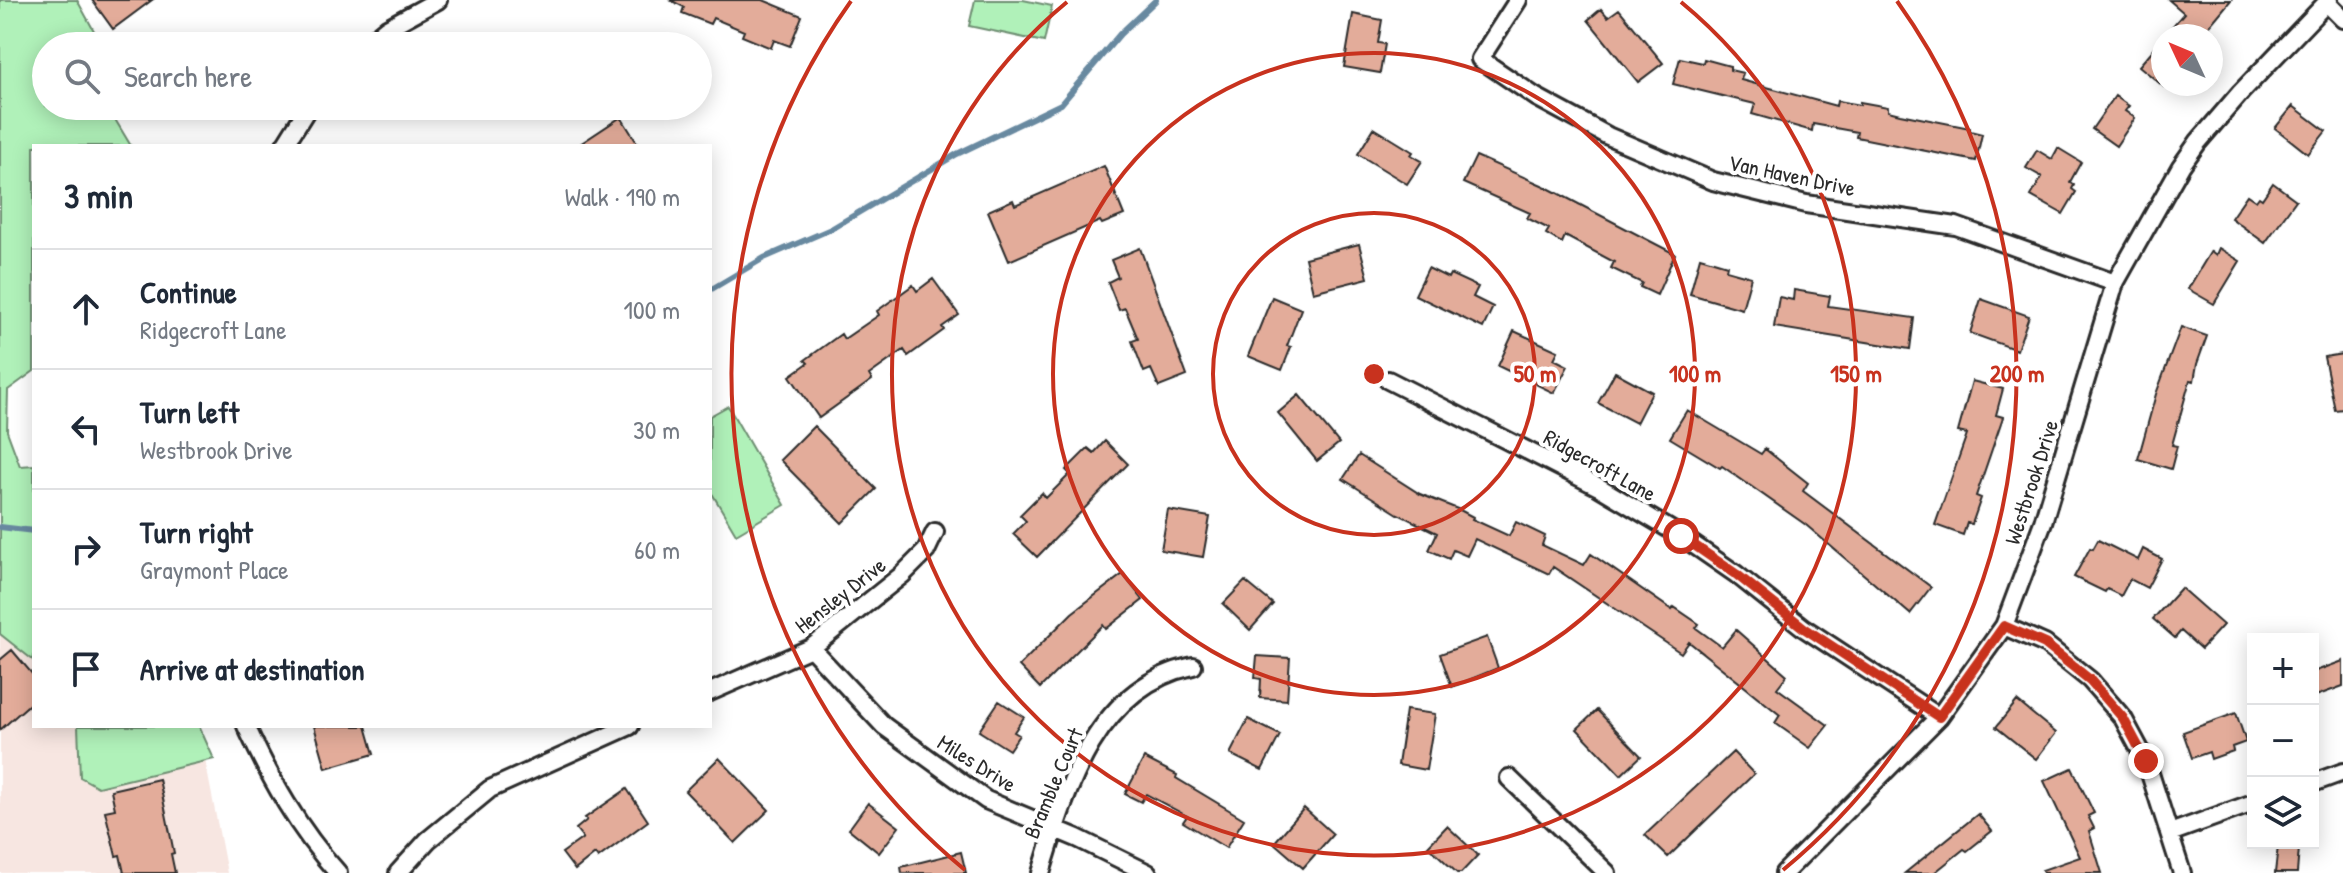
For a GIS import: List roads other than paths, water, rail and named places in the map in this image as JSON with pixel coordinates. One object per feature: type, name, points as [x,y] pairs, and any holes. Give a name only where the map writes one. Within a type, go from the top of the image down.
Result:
[{"type":"street","points":[[382,32],[438,0]]},
{"type":"street","name":"Van Haven Drive","points":[[1518,0],[1480,59],[1536,97],[1608,136],[1713,181],[1806,204],[1956,226],[2115,283]]},
{"type":"street","points":[[2328,1],[2343,19]]},
{"type":"street","name":"Westbrook Drive","points":[[1789,871],[1939,717],[2004,626],[2043,522],[2115,283],[2181,166],[2198,142],[2328,1]]},
{"type":"street","points":[[285,144],[300,120]]},
{"type":"street","name":"Ridgecroft Lane","points":[[1388,380],[1599,487],[1681,536],[1736,574],[1804,628],[1939,717]]},
{"type":"street","name":"Hensley Drive","points":[[712,691],[811,648],[902,575],[926,551],[935,532]]},
{"type":"street","points":[[2004,626],[2045,644],[2090,680],[2123,718],[2146,761],[2182,873]]},
{"type":"street","name":"Miles Drive","points":[[811,648],[884,726],[986,800],[1131,862],[1148,873]]},
{"type":"street","name":"Bramble Court","points":[[1041,873],[1083,758],[1102,725],[1144,684],[1170,671],[1193,666]]},
{"type":"street","points":[[247,728],[273,783],[310,842],[338,873]]},
{"type":"street","points":[[398,873],[428,840],[490,789],[626,728]]},
{"type":"street","points":[[2319,781],[2343,772]]},
{"type":"street","points":[[1509,778],[1607,873]]},
{"type":"street","points":[[2170,833],[2247,805]]},
{"type":"waterway","points":[[712,289],[764,258],[831,229],[957,154],[1061,104],[1120,34],[1156,0]]},
{"type":"waterway","points":[[0,527],[32,531]]}]
